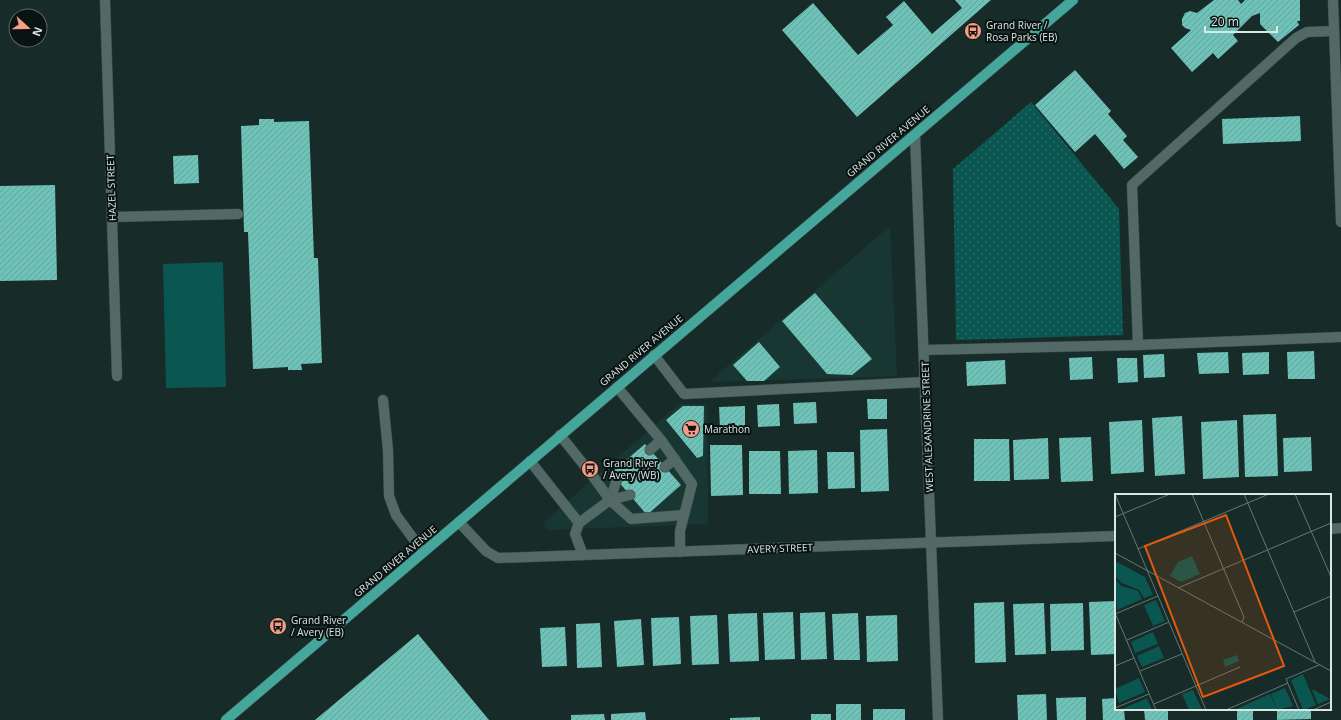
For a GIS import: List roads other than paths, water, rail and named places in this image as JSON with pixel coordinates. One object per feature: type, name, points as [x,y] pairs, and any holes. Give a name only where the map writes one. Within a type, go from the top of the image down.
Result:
[{"type":"main road","name":"GRAND RIVER AVENUE","points":[[226,720],[654,355],[915,135],[1005,56],[1073,0]]},
{"type":"street","name":"HAZEL STREET","points":[[105,0],[117,376]]},
{"type":"street","points":[[1334,0],[1334,31],[1339,105],[1341,222]]},
{"type":"street","points":[[1138,345],[1132,185],[1296,38],[1307,32],[1334,31]]},
{"type":"street","name":"WEST ALEXANDRINE STREET","points":[[915,135],[938,720]]},
{"type":"street","points":[[112,217],[238,214]]},
{"type":"street","points":[[924,350],[1341,338]]},
{"type":"street","points":[[654,355],[684,394],[925,382]]},
{"type":"street","points":[[617,387],[661,440],[692,484],[680,531],[680,552]]},
{"type":"street","points":[[383,400],[388,450],[389,496],[396,515],[423,552]]},
{"type":"street","points":[[560,436],[592,475],[610,500],[631,519],[684,515]]},
{"type":"street","points":[[650,450],[661,440]]},
{"type":"street","points":[[665,467],[675,459]]},
{"type":"street","points":[[530,461],[579,523]]},
{"type":"street","points":[[610,500],[617,480]]},
{"type":"street","points":[[583,555],[575,534],[579,523],[610,500],[630,495]]},
{"type":"street","name":"AVERY STREET","points":[[459,522],[486,551],[498,558],[1115,536]]},
{"type":"street","points":[[1331,529],[1341,528]]},
{"type":"place","name":"Grand River / Rosa Parks (EB)","points":[[973,31]]},
{"type":"place","name":"Marathon","points":[[691,429]]},
{"type":"place","name":"Grand River / Avery (WB)","points":[[590,469]]},
{"type":"place","name":"Grand River / Avery (EB)","points":[[278,626]]}]
